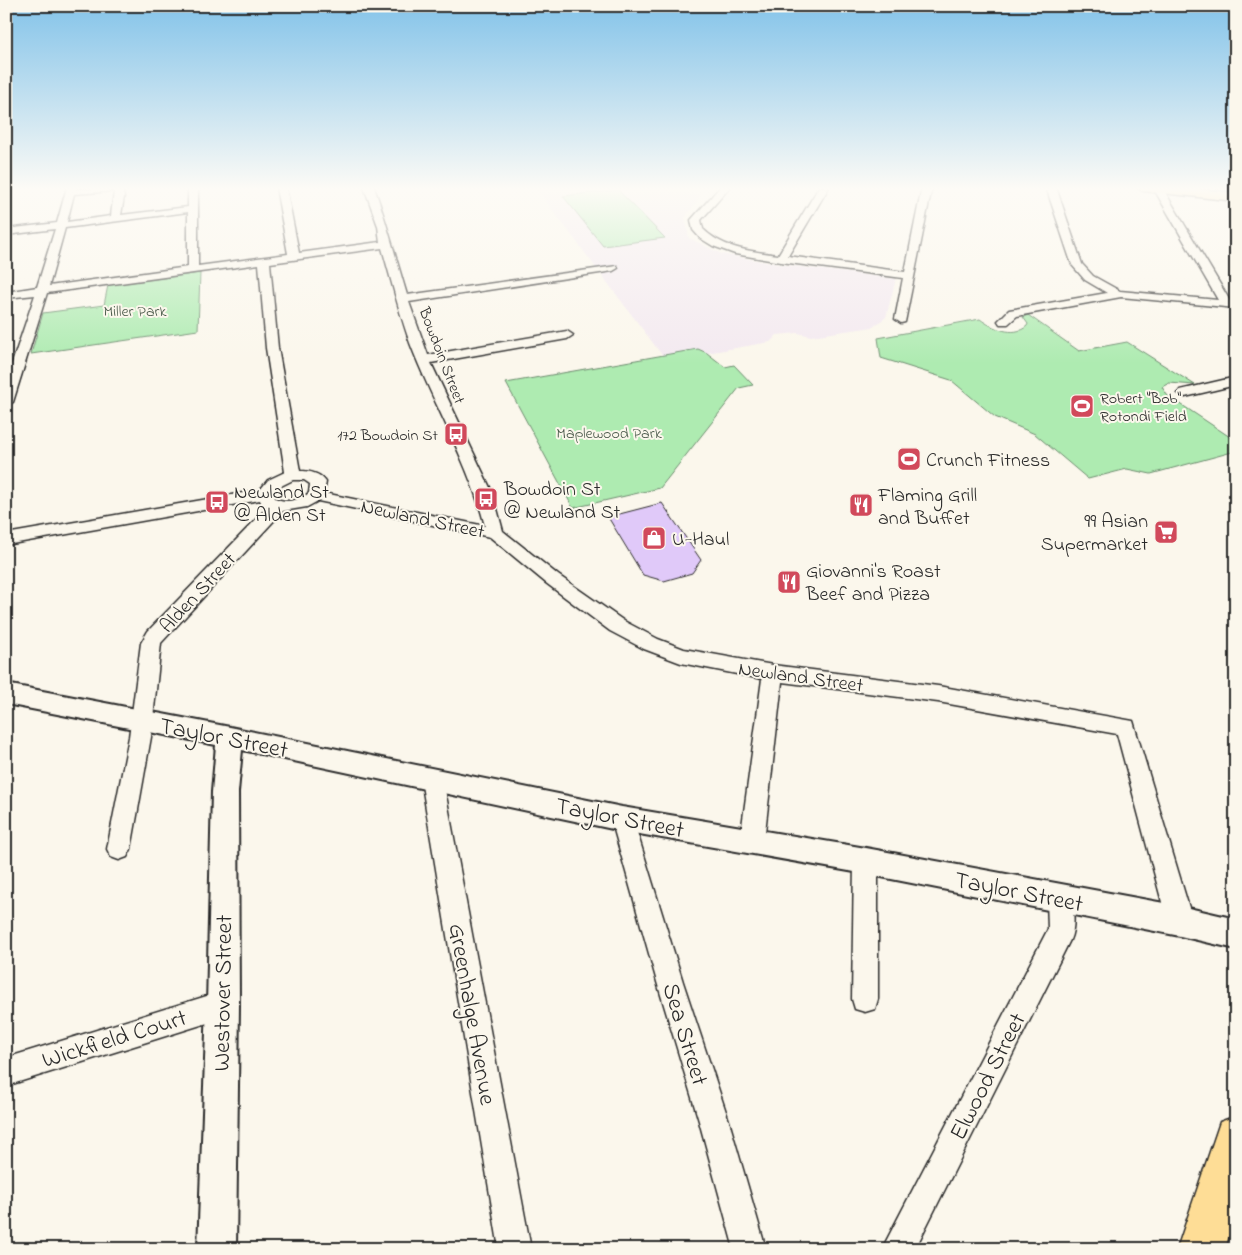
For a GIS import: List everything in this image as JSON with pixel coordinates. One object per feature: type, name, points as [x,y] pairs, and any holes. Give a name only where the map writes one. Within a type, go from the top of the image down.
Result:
[{"type":"main road","points":[[1201,1249],[1236,1138]]},
{"type":"street","points":[[6,402],[55,246]]},
{"type":"street","points":[[193,246],[193,270]]},
{"type":"street","points":[[292,246],[294,256]]},
{"type":"street","points":[[6,295],[374,246]]},
{"type":"street","name":"Bowdoin Street","points":[[386,246],[424,360],[485,494],[495,533]]},
{"type":"street","points":[[721,246],[729,249],[781,259],[910,276]]},
{"type":"street","points":[[781,259],[789,246]]},
{"type":"street","points":[[901,319],[916,246]]},
{"type":"street","points":[[1071,246],[1077,265],[1089,278],[1117,294]]},
{"type":"street","points":[[1194,246],[1231,304]]},
{"type":"street","points":[[6,540],[272,500],[298,505],[314,496],[318,491],[318,482],[308,476],[293,475],[272,348],[264,260]]},
{"type":"street","points":[[403,299],[613,268]]},
{"type":"street","points":[[1004,321],[1013,313],[1117,294],[1231,304]]},
{"type":"street","points":[[424,360],[567,335]]},
{"type":"street","points":[[1185,393],[1236,381]]},
{"type":"street","name":"Alden Street","points":[[141,721],[150,667],[151,643],[155,636],[272,500],[274,482],[293,475]]},
{"type":"street","name":"Newland Street","points":[[314,496],[495,533],[552,579],[617,626],[651,644],[681,656],[773,673],[938,694],[1126,727],[1180,921]]},
{"type":"street","points":[[752,841],[773,673]]},
{"type":"street","name":"Taylor Street","points":[[6,694],[230,737],[622,819],[866,861],[1180,921],[1236,934]]},
{"type":"street","points":[[119,849],[141,721]]},
{"type":"street","name":"Westover Street","points":[[217,1249],[223,1005],[224,792],[230,737]]},
{"type":"street","name":"Greenhalge Avenue","points":[[432,779],[515,1249]]},
{"type":"street","name":"Sea Street","points":[[622,819],[670,982],[714,1121],[750,1249]]},
{"type":"street","points":[[865,999],[866,861]]},
{"type":"street","name":"Elwood Street","points":[[898,1249],[1061,931],[1059,899]]},
{"type":"street","name":"Wickfield Court","points":[[6,1072],[223,1005]]},
{"type":"shaded area","points":[[579,246],[705,246],[722,254],[777,264],[896,279],[886,317],[873,327],[811,336],[798,333],[777,335],[770,342],[707,353],[698,350],[662,355]]},
{"type":"green space","name":"Miller Park","points":[[200,273],[198,330],[31,354],[43,313],[104,305],[108,285]]},
{"type":"green space","name":"Robert \"Bob\" Rotondi Field","points":[[1028,315],[1079,351],[1127,342],[1195,385],[1169,383],[1162,387],[1167,395],[1236,441],[1236,451],[1151,474],[1127,469],[1088,479],[1035,434],[995,417],[951,380],[881,358],[878,338],[980,319],[991,326],[1003,330],[1016,331],[1022,330],[1027,326],[1028,324],[1023,317]]},
{"type":"green space","name":"Maplewood Park","points":[[698,349],[707,353],[725,367],[734,365],[753,385],[739,388],[660,488],[573,508],[506,383]]},
{"type":"building","name":"U-Haul","points":[[662,503],[701,560],[692,573],[664,581],[643,575],[608,517]]},
{"type":"place","name":"Robert \"Bob\" Rotondi Field","points":[[1082,406]]},
{"type":"place","name":"172 Bowdoin St","points":[[456,434]]},
{"type":"place","name":"Crunch Fitness","points":[[909,459]]},
{"type":"place","name":"Bowdoin St @ Newland St","points":[[486,499]]},
{"type":"place","name":"Newland St @ Alden St","points":[[217,502]]},
{"type":"place","name":"Flaming Grill and Buffet","points":[[861,505]]},
{"type":"place","name":"99 Asian Supermarket","points":[[1166,532]]},
{"type":"place","name":"U-Haul","points":[[654,538]]},
{"type":"place","name":"Giovanni's Roast Beef and Pizza","points":[[789,582]]}]
